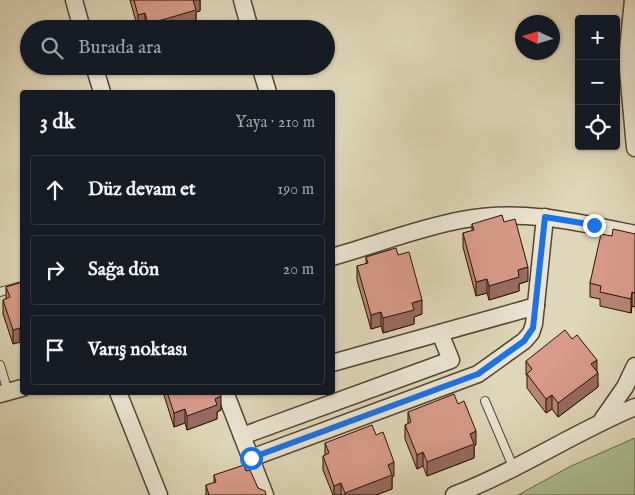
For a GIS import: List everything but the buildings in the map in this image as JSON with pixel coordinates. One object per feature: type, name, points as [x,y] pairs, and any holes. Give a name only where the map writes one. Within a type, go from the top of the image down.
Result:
[{"type":"street","points":[[74,0],[80,20]]},
{"type":"street","points":[[242,0],[248,20]]},
{"type":"street","points":[[633,0],[627,59],[635,148]]},
{"type":"street","points":[[97,75],[101,90]]},
{"type":"street","points":[[263,75],[267,90]]},
{"type":"street","points":[[335,256],[461,220],[500,216],[545,217],[635,234]]},
{"type":"street","points":[[251,458],[478,374],[528,338],[533,328],[545,217]]},
{"type":"street","points":[[335,362],[536,306]]},
{"type":"street","points":[[242,436],[451,360],[440,333]]},
{"type":"street","points":[[602,420],[625,386],[635,366]]},
{"type":"street","points":[[119,395],[158,495]]},
{"type":"street","points":[[227,395],[265,495]]},
{"type":"street","points":[[454,495],[491,481],[602,420],[635,407]]},
{"type":"lane","points":[[0,292],[20,287]]},
{"type":"lane","points":[[0,365],[10,391]]},
{"type":"lane","points":[[485,401],[514,469]]},
{"type":"green space","points":[[635,438],[635,495],[518,495],[571,466]]},
{"type":"route","points":[[251,458],[478,374],[528,338],[531,333],[545,217],[594,225]]}]
